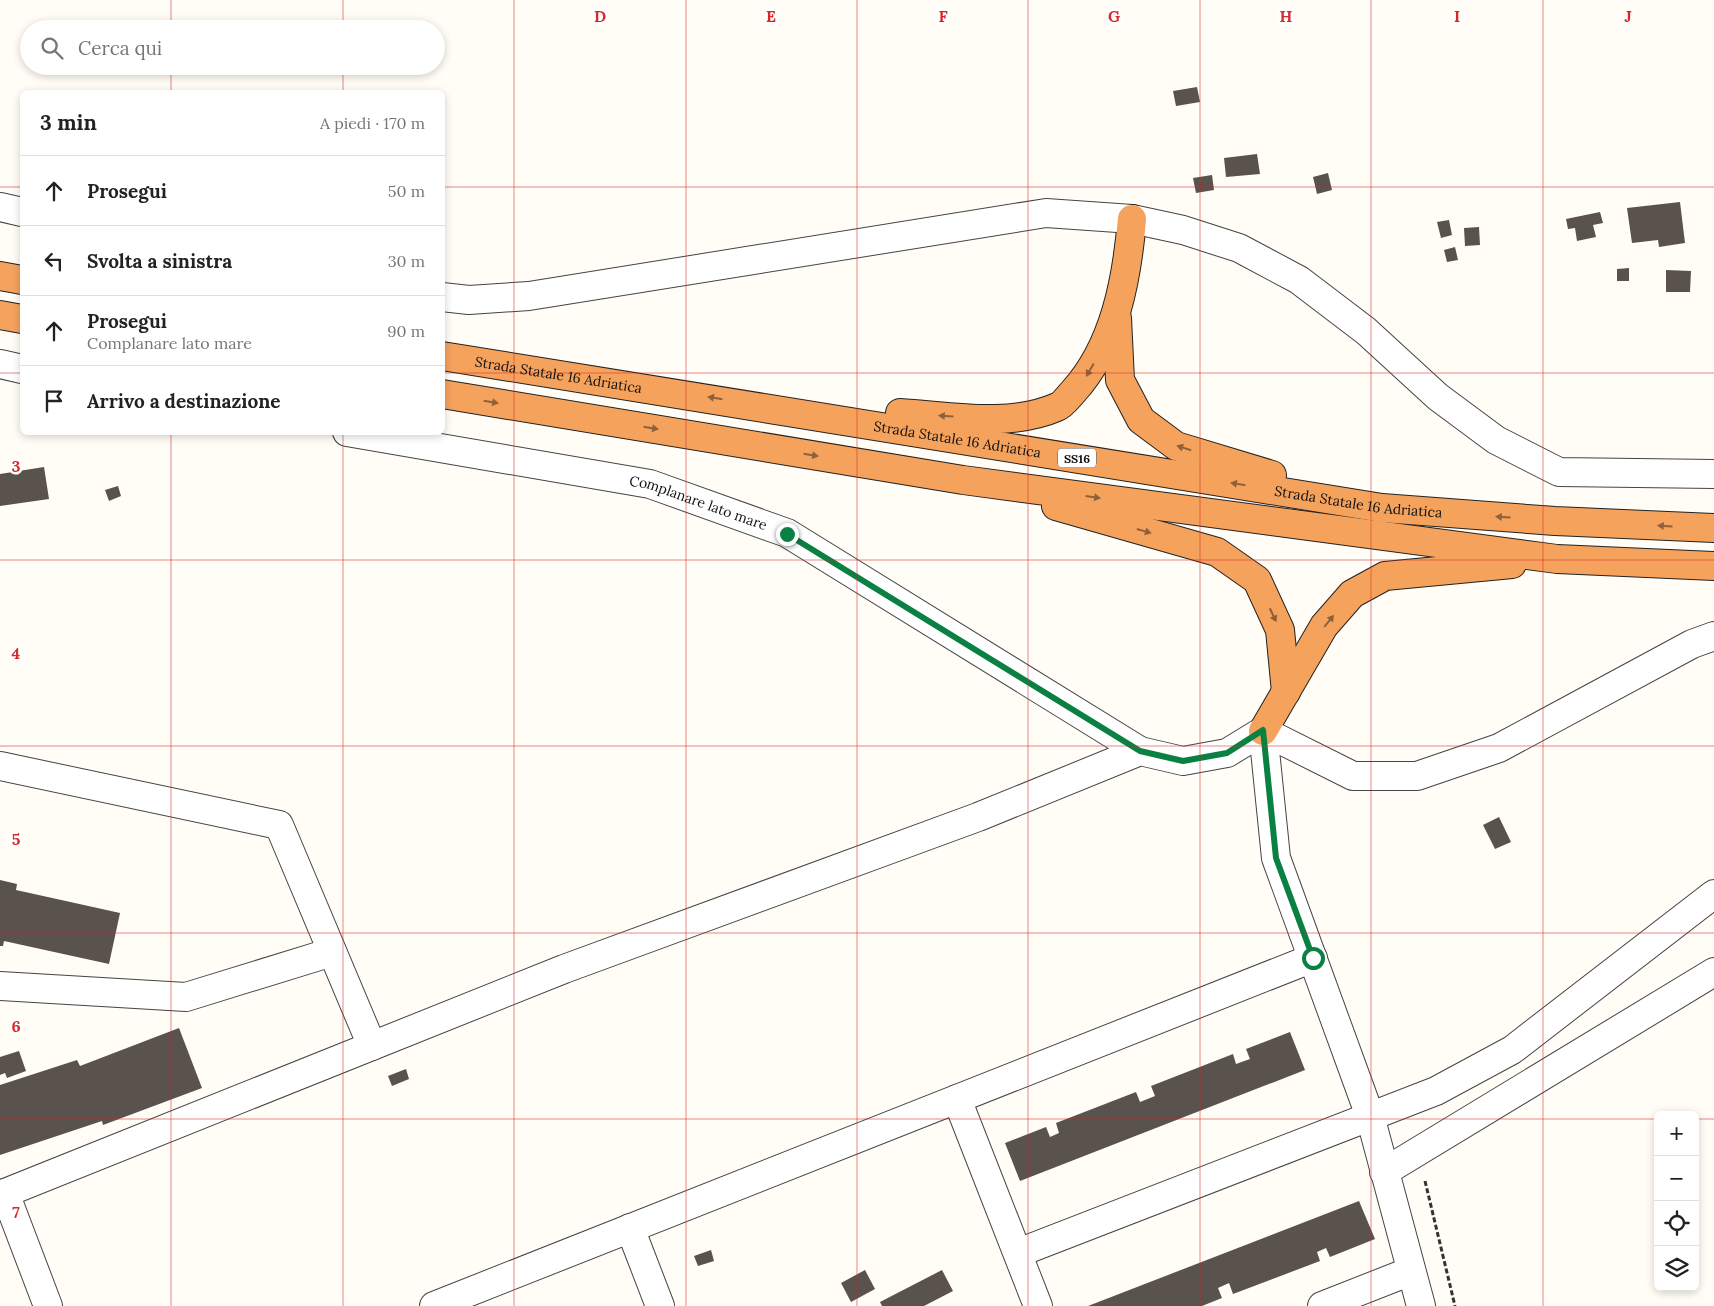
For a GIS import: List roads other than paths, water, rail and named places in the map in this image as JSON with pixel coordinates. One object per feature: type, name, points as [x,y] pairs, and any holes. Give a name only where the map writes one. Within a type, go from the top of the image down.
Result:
[{"type":"highway","name":"SS16","points":[[751,404],[1011,420],[1059,407],[1090,374],[1117,310],[1128,263],[1132,219]]},
{"type":"highway","points":[[0,276],[20,280]]},
{"type":"highway","name":"SS16","points":[[1117,310],[1120,380],[1141,420],[1176,446],[1382,508]]},
{"type":"highway","points":[[0,315],[20,319]]},
{"type":"highway","name":"Strada Statale 16 Adriatica","points":[[445,356],[751,404],[1382,508],[1556,521],[1714,528]]},
{"type":"highway","points":[[445,394],[963,480],[1557,559],[1714,566]]},
{"type":"highway","points":[[963,480],[1217,552],[1256,580],[1280,630],[1286,692]]},
{"type":"highway","points":[[1263,730],[1324,626],[1352,594],[1385,576],[1557,559]]},
{"type":"street","points":[[0,207],[20,212]]},
{"type":"street","points":[[445,297],[469,300],[528,296],[1046,213],[1132,219],[1183,230],[1239,248],[1299,280],[1366,331],[1438,397],[1496,440],[1559,472],[1714,474]]},
{"type":"street","points":[[0,364],[20,368]]},
{"type":"street","name":"Complanare lato mare","points":[[364,435],[650,484],[787,534],[1140,751],[1183,761],[1227,753],[1263,730]]},
{"type":"street","points":[[1263,730],[1353,776],[1417,776],[1499,748],[1692,644],[1714,636]]},
{"type":"street","points":[[1263,730],[1276,858],[1370,1116],[1421,1306]]},
{"type":"street","points":[[48,1306],[2,1194],[573,966],[978,817],[1140,751]]},
{"type":"street","points":[[0,766],[279,825],[372,1046]]},
{"type":"street","points":[[1018,1253],[1436,1091],[1512,1050],[1714,894]]},
{"type":"street","points":[[0,986],[186,997],[332,952]]},
{"type":"street","points":[[434,1306],[1313,958]]},
{"type":"street","points":[[1384,1172],[1714,972]]},
{"type":"street","points":[[957,1099],[1038,1306]]},
{"type":"street","points":[[630,1228],[660,1306]]},
{"type":"street","points":[[1322,1306],[1411,1271]]}]
